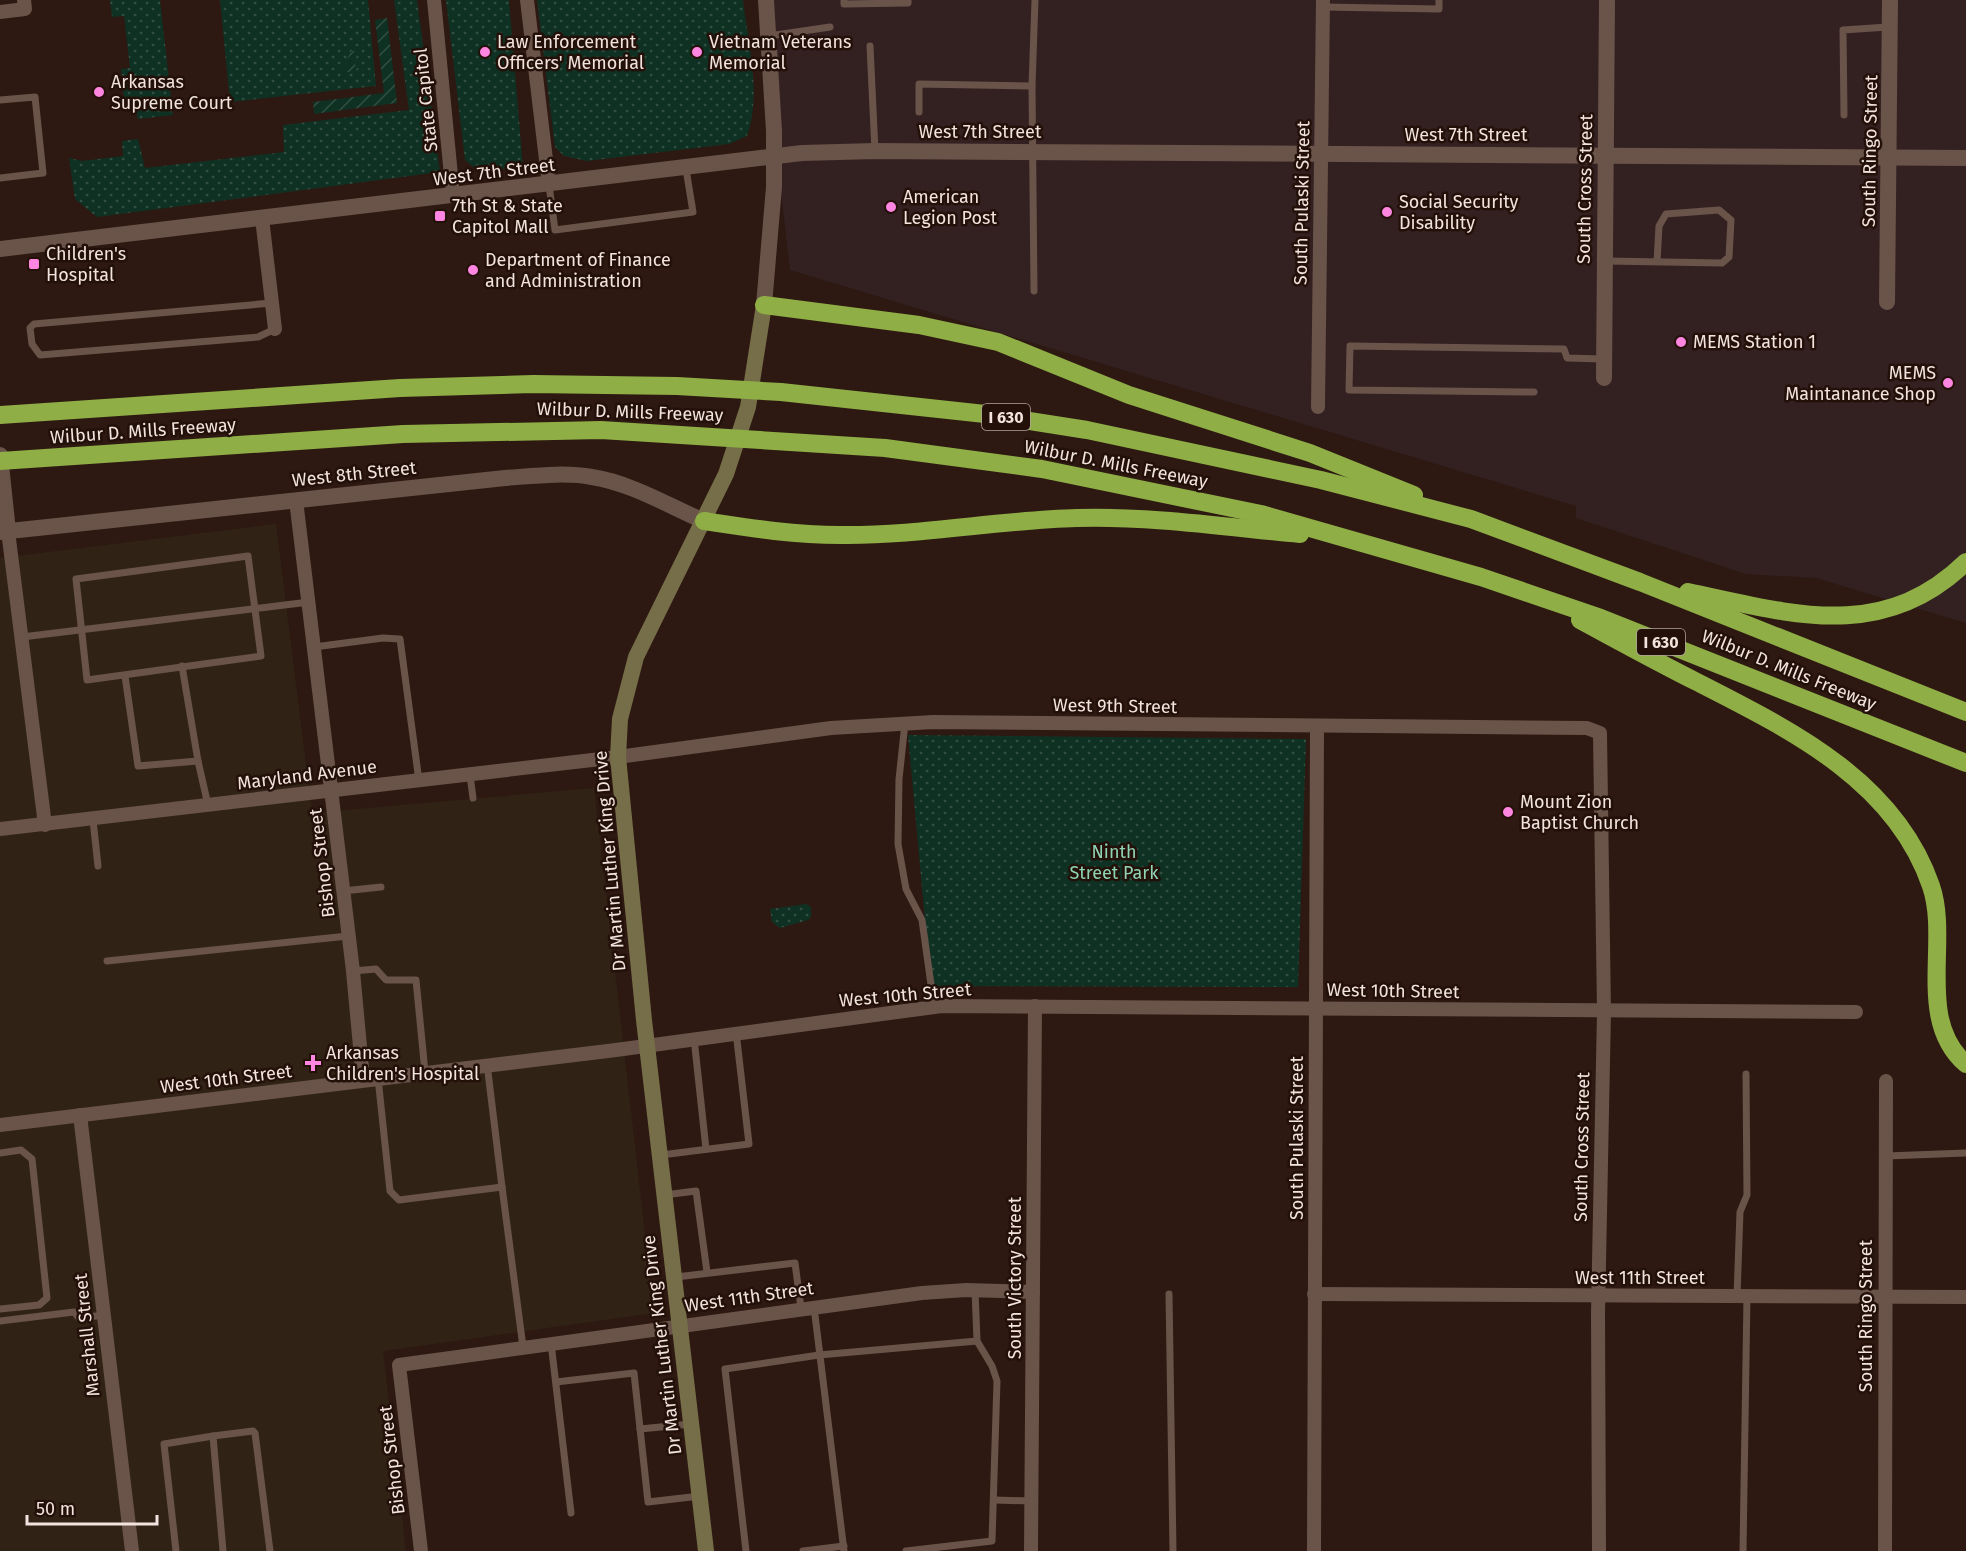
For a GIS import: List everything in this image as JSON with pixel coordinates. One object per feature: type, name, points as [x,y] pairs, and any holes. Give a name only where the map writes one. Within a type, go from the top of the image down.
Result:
[{"type":"highway","points":[[764,304],[919,325],[998,342],[1129,395],[1310,453],[1471,519]]},
{"type":"highway","name":"Wilbur D. Mills Freeway","points":[[0,415],[411,387],[611,384],[782,392],[921,406],[1087,430],[1321,480],[1471,519],[1640,582],[1966,712]]},
{"type":"highway","name":"Wilbur D. Mills Freeway","points":[[0,461],[404,434],[545,430],[664,432],[885,448],[1042,470],[1261,514],[1349,538],[1528,593],[1601,618],[1966,763]]},
{"type":"highway","points":[[704,521],[786,534],[842,535],[1033,520],[1142,518],[1349,538]]},
{"type":"highway","points":[[1640,582],[1801,615],[1855,615],[1887,610],[1922,597],[1966,562]]},
{"type":"highway","points":[[1528,593],[1747,708],[1822,752],[1866,787],[1889,810],[1917,853],[1931,886],[1937,922],[1938,1010],[1955,1052],[1966,1064]]},
{"type":"main road","name":"Dr Martin Luther King Drive","points":[[706,1551],[647,1044],[618,758],[620,720],[636,657],[726,474],[748,407],[764,304]]},
{"type":"street","points":[[0,12],[25,9],[24,0]]},
{"type":"street","name":"State Capitol","points":[[434,0],[453,196]]},
{"type":"street","points":[[527,0],[549,185]]},
{"type":"street","name":"Dr Martin Luther King Drive","points":[[764,304],[774,156],[766,0]]},
{"type":"street","name":"South Cross Street","points":[[1604,378],[1607,0]]},
{"type":"street","name":"South Ringo Street","points":[[1887,302],[1890,0]]},
{"type":"street","name":"South Pulaski Street","points":[[1317,407],[1323,3]]},
{"type":"street","name":"West 7th Street","points":[[0,249],[686,169],[774,156],[876,151],[1966,159]]},
{"type":"street","points":[[262,218],[274,329]]},
{"type":"street","points":[[0,455],[5,501],[4,532],[22,637],[45,825]]},
{"type":"street","name":"West 8th Street","points":[[4,532],[296,500],[561,475],[592,477],[611,482],[704,521]]},
{"type":"street","name":"Bishop Street","points":[[296,500],[353,971],[363,1080]]},
{"type":"street","name":"West 9th Street","points":[[618,758],[831,728],[905,723],[1587,728],[1600,733],[1602,745]]},
{"type":"street","name":"South Pulaski Street","points":[[1314,1551],[1317,726]]},
{"type":"street","name":"South Cross Street","points":[[1599,1551],[1599,1296],[1604,1012],[1602,745]]},
{"type":"street","name":"Maryland Avenue","points":[[0,829],[618,758]]},
{"type":"street","name":"West 10th Street","points":[[0,1125],[934,1006],[1857,1012]]},
{"type":"street","name":"South Victory Street","points":[[1031,1551],[1035,1006]]},
{"type":"street","name":"South Ringo Street","points":[[1886,1081],[1886,1551]]},
{"type":"street","name":"Marshall Street","points":[[80,1115],[132,1551]]},
{"type":"street","name":"West 11th Street","points":[[399,1365],[807,1307],[975,1290],[1033,1292]]},
{"type":"street","name":"West 11th Street","points":[[1314,1294],[1966,1297]]},
{"type":"street","name":"Bishop Street","points":[[399,1365],[421,1551]]},
{"type":"lane","points":[[843,2],[908,3],[908,0]]},
{"type":"lane","points":[[1034,291],[1032,86],[1035,0]]},
{"type":"lane","points":[[1323,3],[1439,9],[1439,0]]},
{"type":"lane","points":[[769,36],[830,27]]},
{"type":"lane","points":[[1844,115],[1843,30],[1891,27]]},
{"type":"lane","points":[[870,46],[876,151]]},
{"type":"lane","points":[[919,112],[919,84],[1032,86]]},
{"type":"lane","points":[[0,100],[35,97],[44,173],[0,178]]},
{"type":"lane","points":[[549,185],[555,230],[693,212],[686,169]]},
{"type":"lane","points":[[1604,261],[1658,262],[1722,263],[1729,257],[1731,220],[1727,214],[1719,210],[1666,214],[1659,226],[1658,262]]},
{"type":"lane","points":[[272,303],[34,324],[30,328],[32,344],[40,355],[258,338],[274,329]]},
{"type":"lane","points":[[1534,392],[1348,390],[1350,346],[1564,349],[1567,358],[1604,359]]},
{"type":"lane","points":[[248,556],[256,609],[261,656],[87,680],[76,579],[248,556]]},
{"type":"lane","points":[[22,637],[309,603]]},
{"type":"lane","points":[[314,647],[383,638],[400,639],[419,781]]},
{"type":"lane","points":[[182,666],[208,805]]},
{"type":"lane","points":[[125,676],[138,766],[198,761]]},
{"type":"lane","points":[[905,723],[899,779],[898,844],[906,889],[922,920],[934,1006]]},
{"type":"lane","points":[[470,775],[473,798]]},
{"type":"lane","points":[[93,820],[98,866]]},
{"type":"lane","points":[[343,891],[381,887]]},
{"type":"lane","points":[[107,961],[348,936]]},
{"type":"lane","points":[[353,971],[376,969],[386,980],[416,980],[425,1072]]},
{"type":"lane","points":[[660,1155],[749,1144],[736,1032]]},
{"type":"lane","points":[[694,1038],[706,1149]]},
{"type":"lane","points":[[487,1064],[523,1347]]},
{"type":"lane","points":[[1743,1551],[1740,1212],[1747,1195],[1746,1074]]},
{"type":"lane","points":[[378,1078],[390,1191],[399,1200],[502,1187]]},
{"type":"lane","points":[[0,1153],[21,1150],[32,1159],[47,1298],[39,1305],[0,1309]]},
{"type":"lane","points":[[1886,1156],[1966,1153]]},
{"type":"lane","points":[[664,1195],[696,1191],[707,1272]]},
{"type":"lane","points":[[674,1277],[795,1263],[819,1355],[844,1549],[803,1551]]},
{"type":"lane","points":[[906,1551],[993,1540],[997,1381],[992,1366],[977,1341],[975,1290]]},
{"type":"lane","points":[[1169,1294],[1173,1551]]},
{"type":"lane","points":[[0,1321],[74,1312],[79,1318],[105,1315]]},
{"type":"lane","points":[[746,1551],[725,1368],[819,1355],[977,1341]]},
{"type":"lane","points":[[550,1343],[572,1513]]},
{"type":"lane","points":[[555,1382],[634,1373],[648,1502],[700,1497]]},
{"type":"lane","points":[[640,1430],[691,1424]]},
{"type":"lane","points":[[176,1551],[164,1444],[253,1431],[270,1551]]},
{"type":"lane","points":[[213,1436],[223,1551]]},
{"type":"lane","points":[[995,1500],[1031,1501]]},
{"type":"shaded area","points":[[759,0],[1966,0],[1966,623],[1816,578],[1746,574],[1576,518],[1576,506],[790,270]]},
{"type":"shaded area","name":"Arkansas Children's Hospital","points":[[276,524],[312,813],[594,788],[654,1313],[383,1351],[406,1551],[0,1551],[0,558]]},
{"type":"green space","points":[[110,0],[160,0],[173,115],[138,119],[135,108],[125,109],[121,69],[130,68],[124,16],[112,17]]},
{"type":"green space","points":[[220,0],[368,0],[376,86],[230,102]]},
{"type":"green space","points":[[394,0],[417,0],[440,172],[97,217],[75,199],[69,158],[82,161],[123,156],[122,141],[138,139],[145,168],[284,152],[283,125],[409,110]]},
{"type":"green space","points":[[446,0],[509,0],[523,168],[477,170],[465,160]]},
{"type":"green space","points":[[537,0],[743,0],[754,86],[747,136],[729,144],[587,161],[564,156],[555,147]]},
{"type":"green space","points":[[387,18],[397,103],[314,114],[313,102],[384,93],[375,20]]},
{"type":"green space","points":[[352,50],[357,53],[355,64],[357,69],[352,72],[340,72]]},
{"type":"green space","name":"Ninth Street Park","points":[[908,735],[1306,739],[1298,987],[931,986]]},
{"type":"green space","points":[[806,904],[811,907],[811,917],[808,920],[780,928],[772,922],[770,909]]},
{"type":"place","name":"Law Enforcement Officers' Memorial","points":[[485,52]]},
{"type":"place","name":"Vietnam Veterans Memorial","points":[[697,52]]},
{"type":"place","name":"Arkansas Supreme Court","points":[[99,92]]},
{"type":"place","name":"American Legion Post","points":[[891,207]]},
{"type":"place","name":"Social Security Disability","points":[[1387,212]]},
{"type":"place","name":"7th St & State Capitol Mall","points":[[440,216]]},
{"type":"place","name":"Children's Hospital","points":[[34,264]]},
{"type":"place","name":"Department of Finance and Administration","points":[[473,270]]},
{"type":"place","name":"MEMS Station 1","points":[[1681,342]]},
{"type":"place","name":"MEMS Maintanance Shop","points":[[1948,383]]},
{"type":"place","name":"Mount Zion Baptist Church","points":[[1508,812]]},
{"type":"place","name":"Arkansas Children's Hospital","points":[[313,1063]]}]
